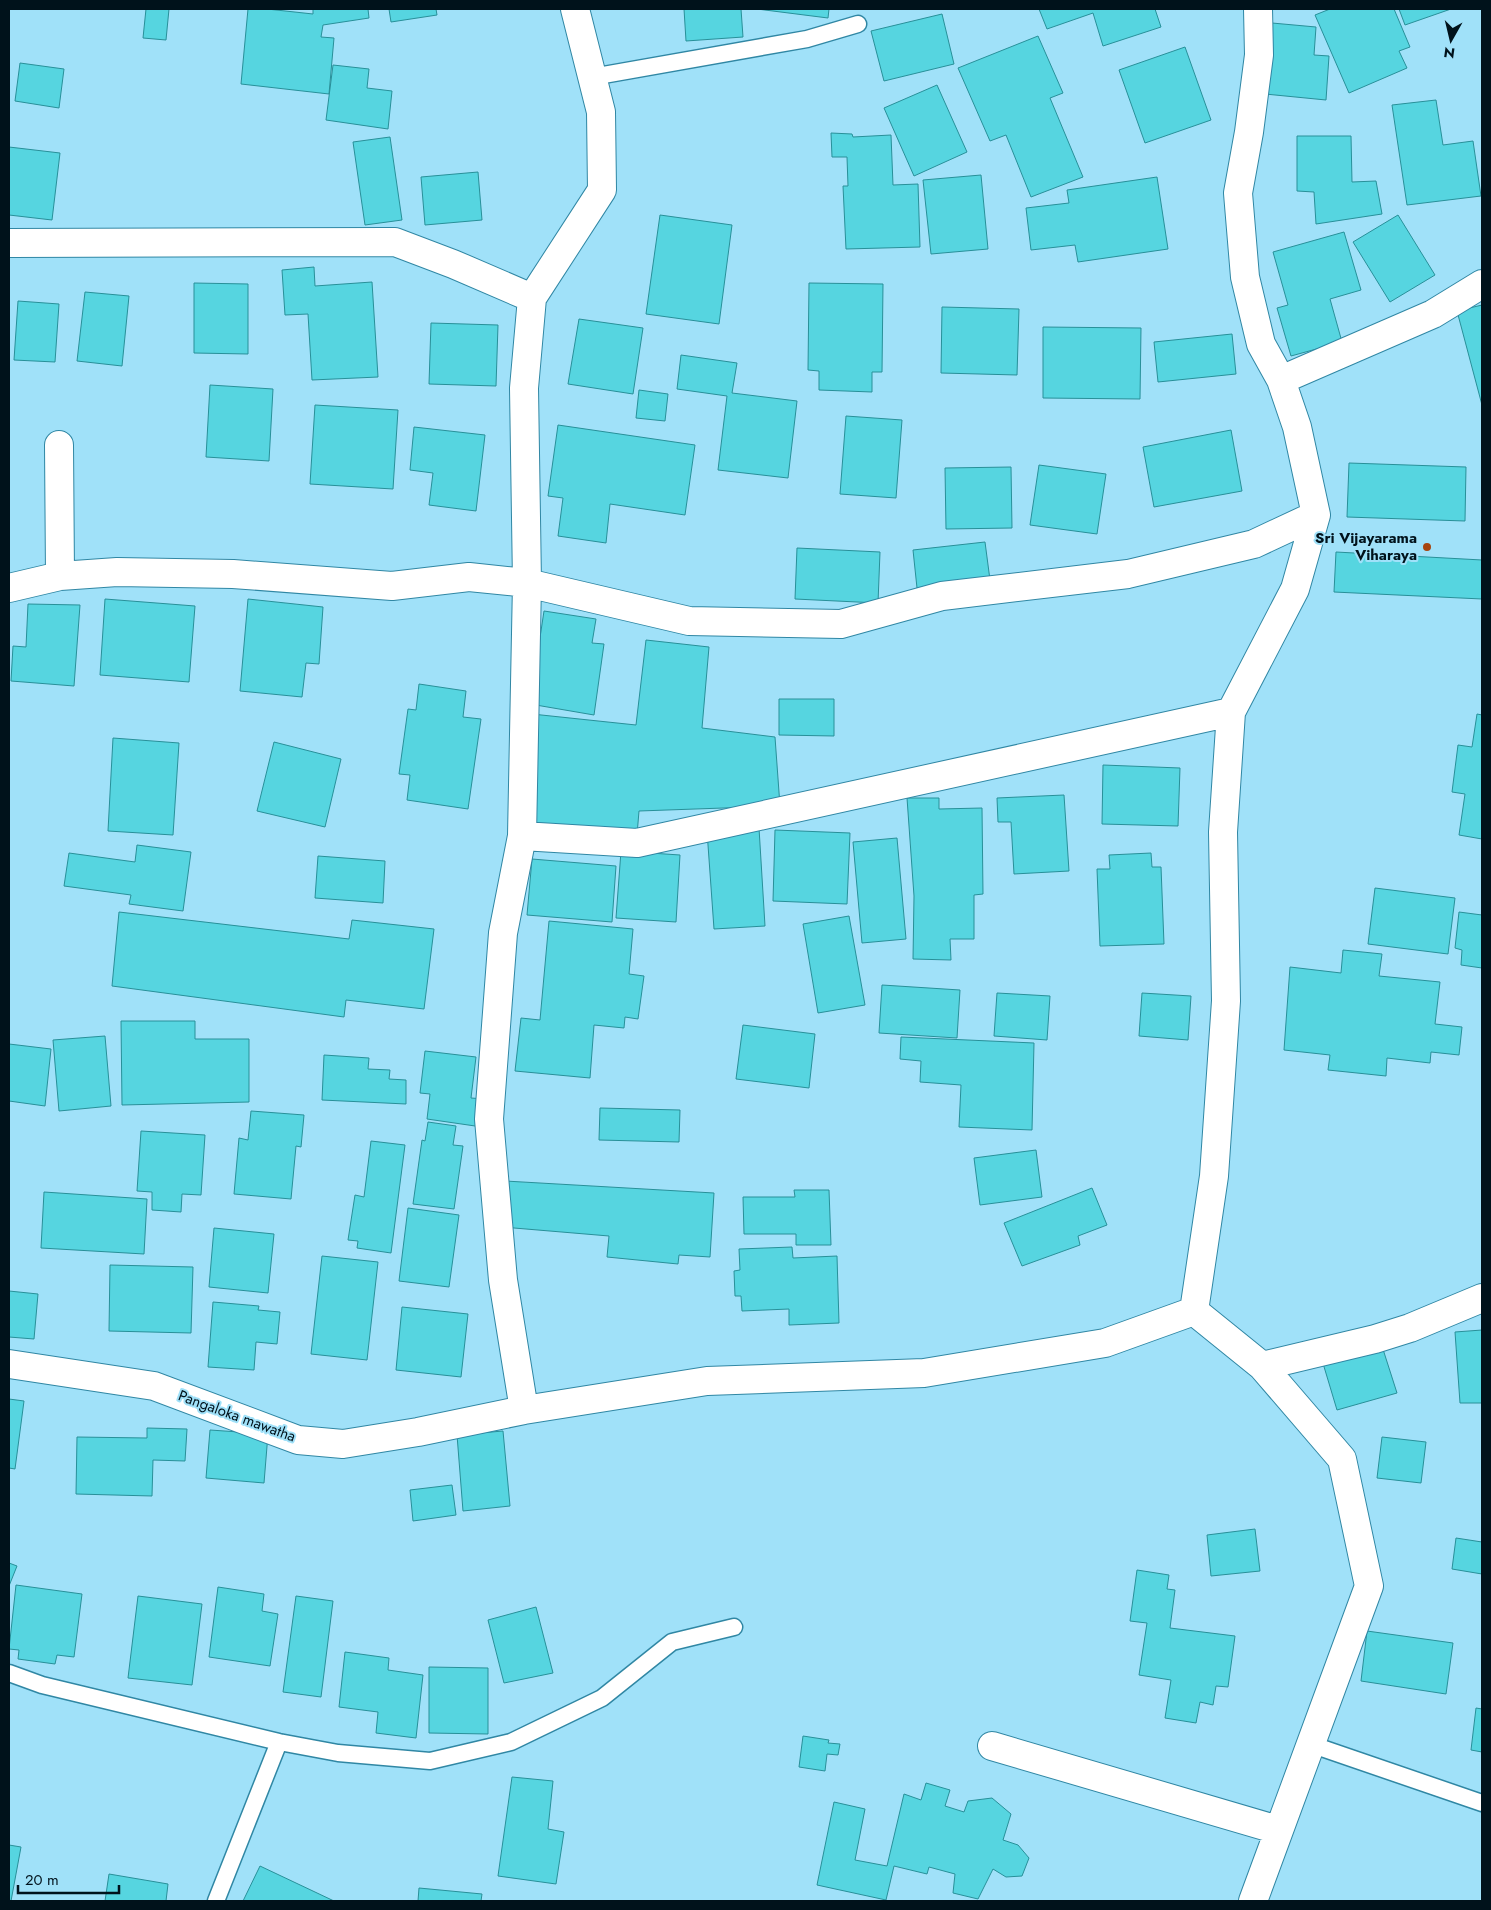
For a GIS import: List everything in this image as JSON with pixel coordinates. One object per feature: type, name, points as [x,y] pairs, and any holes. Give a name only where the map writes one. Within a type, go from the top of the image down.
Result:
[{"type":"street","points":[[524,1410],[503,1280],[489,1118],[503,933],[522,836],[527,583],[524,388],[532,298],[602,190],[601,112],[575,9]]},
{"type":"street","points":[[1253,1901],[1369,1586],[1342,1459],[1262,1366],[1194,1311],[1214,1176],[1226,1001],[1223,832],[1230,712],[1296,589],[1316,515],[1297,427],[1281,380],[1261,344],[1245,277],[1238,194],[1249,132],[1259,55],[1258,9]]},
{"type":"street","points":[[9,243],[395,242],[453,264],[532,298]]},
{"type":"street","points":[[1281,380],[1433,314],[1482,284]]},
{"type":"street","points":[[59,445],[60,576]]},
{"type":"street","points":[[9,588],[60,576],[117,572],[233,574],[392,586],[469,577],[527,583],[689,621],[841,624],[942,596],[1137,572],[1254,544],[1316,515]]},
{"type":"street","points":[[522,836],[637,843],[1230,712]]},
{"type":"street","points":[[1262,1366],[1375,1339],[1410,1328],[1482,1298]]},
{"type":"street","name":"Pangaloka mawatha","points":[[9,1364],[154,1386],[298,1440],[343,1444],[418,1432],[524,1410],[707,1381],[924,1373],[1104,1343],[1194,1311]]},
{"type":"street","points":[[992,1746],[1278,1830]]},
{"type":"lane","points":[[592,77],[807,39],[858,24]]},
{"type":"lane","points":[[9,1673],[42,1685],[278,1742],[338,1753],[430,1761],[511,1742],[602,1698],[672,1642],[734,1627]]},
{"type":"lane","points":[[216,1901],[278,1742]]},
{"type":"lane","points":[[1310,1744],[1482,1803]]},
{"type":"building","points":[[146,9],[169,9],[166,40],[143,38]]},
{"type":"building","points":[[248,9],[313,14],[313,9],[368,9],[369,18],[323,25],[321,37],[334,38],[329,94],[241,84]]},
{"type":"building","points":[[389,9],[436,9],[437,15],[391,22]]},
{"type":"building","points":[[684,9],[741,9],[743,37],[686,41]]},
{"type":"building","points":[[757,9],[829,9],[828,18]]},
{"type":"building","points":[[1039,9],[1155,9],[1161,27],[1103,46],[1093,13],[1047,29]]},
{"type":"building","points":[[1330,9],[1394,9],[1410,47],[1399,51],[1407,68],[1349,93],[1315,15]]},
{"type":"building","points":[[1399,9],[1451,9],[1405,25]]},
{"type":"building","points":[[942,14],[954,64],[884,81],[871,31]]},
{"type":"building","points":[[1272,23],[1316,27],[1314,55],[1329,56],[1326,100],[1265,94]]},
{"type":"building","points":[[1038,36],[1063,93],[1050,98],[1083,177],[1031,197],[1006,135],[990,141],[958,68]]},
{"type":"building","points":[[1185,47],[1211,120],[1145,143],[1119,70]]},
{"type":"building","points":[[20,63],[64,69],[59,108],[15,101]]},
{"type":"building","points":[[333,65],[369,69],[367,88],[392,91],[388,129],[326,120]]},
{"type":"building","points":[[937,85],[967,152],[914,176],[884,108]]},
{"type":"building","points":[[1436,100],[1443,145],[1473,141],[1481,196],[1407,205],[1392,105]]},
{"type":"building","points":[[831,133],[852,134],[853,137],[891,135],[893,185],[918,184],[920,247],[846,249],[843,186],[848,186],[847,157],[832,157]]},
{"type":"building","points":[[1297,136],[1351,136],[1352,182],[1376,181],[1382,214],[1316,224],[1314,192],[1297,191]]},
{"type":"building","points":[[390,137],[402,220],[365,225],[353,142]]},
{"type":"building","points":[[9,147],[60,153],[52,220],[9,215]]},
{"type":"building","points":[[478,172],[482,220],[425,225],[421,177]]},
{"type":"building","points":[[981,175],[988,249],[931,254],[923,180]]},
{"type":"building","points":[[1157,177],[1168,249],[1078,262],[1075,245],[1031,250],[1026,208],[1069,203],[1067,190]]},
{"type":"building","points":[[660,215],[732,225],[719,324],[646,314]]},
{"type":"building","points":[[1398,215],[1435,275],[1390,302],[1353,242]]},
{"type":"building","points":[[1344,232],[1361,290],[1330,299],[1342,342],[1291,356],[1277,308],[1288,305],[1273,252]]},
{"type":"building","points":[[314,267],[315,286],[372,282],[378,377],[312,380],[308,314],[285,315],[282,270]]},
{"type":"building","points":[[194,283],[248,284],[248,354],[194,353]]},
{"type":"building","points":[[809,283],[883,284],[882,372],[872,372],[872,392],[819,390],[819,371],[808,370]]},
{"type":"building","points":[[85,292],[129,296],[122,366],[77,361]]},
{"type":"building","points":[[18,301],[59,304],[55,362],[14,360]]},
{"type":"building","points":[[1482,305],[1482,405],[1457,311]]},
{"type":"building","points":[[942,307],[1019,309],[1017,375],[941,373]]},
{"type":"building","points":[[579,319],[643,328],[633,394],[568,384]]},
{"type":"building","points":[[431,323],[498,325],[496,386],[429,384]]},
{"type":"building","points":[[1043,327],[1141,328],[1140,399],[1043,398]]},
{"type":"building","points":[[1232,334],[1236,374],[1158,382],[1154,342]]},
{"type":"building","points":[[681,355],[737,363],[732,393],[797,401],[788,478],[718,470],[727,396],[677,389]]},
{"type":"building","points":[[210,385],[273,389],[269,461],[206,457]]},
{"type":"building","points":[[639,390],[668,394],[665,421],[636,418]]},
{"type":"building","points":[[315,405],[398,410],[393,489],[310,484]]},
{"type":"building","points":[[846,416],[902,420],[896,498],[840,494]]},
{"type":"building","points":[[558,425],[695,445],[685,515],[610,504],[606,543],[558,536],[563,498],[548,496]]},
{"type":"building","points":[[414,427],[485,435],[476,511],[429,505],[433,473],[410,470]]},
{"type":"building","points":[[1231,430],[1242,491],[1154,507],[1143,447]]},
{"type":"building","points":[[1349,463],[1466,467],[1465,521],[1347,517]]},
{"type":"building","points":[[1039,465],[1106,474],[1097,534],[1030,525]]},
{"type":"building","points":[[1011,467],[1012,528],[946,529],[945,468]]},
{"type":"building","points":[[985,542],[990,580],[917,588],[913,550]]},
{"type":"building","points":[[797,548],[880,552],[878,603],[795,599]]},
{"type":"building","points":[[1336,552],[1482,560],[1482,599],[1334,592]]},
{"type":"building","points":[[105,599],[195,606],[189,682],[100,675]]},
{"type":"building","points":[[248,599],[323,607],[319,664],[306,663],[302,697],[240,691]]},
{"type":"building","points":[[28,604],[80,605],[74,686],[11,681],[13,646],[26,647]]},
{"type":"building","points":[[544,611],[596,619],[592,643],[604,644],[594,715],[530,704]]},
{"type":"building","points":[[646,640],[709,647],[702,728],[775,737],[780,806],[639,811],[637,835],[527,829],[532,714],[636,725]]},
{"type":"building","points":[[419,684],[466,691],[463,717],[481,719],[468,809],[407,800],[410,775],[399,774],[408,709],[416,710]]},
{"type":"building","points":[[779,699],[834,699],[834,736],[779,735]]},
{"type":"building","points":[[1477,714],[1482,715],[1482,839],[1459,835],[1465,794],[1452,792],[1458,745],[1472,747]]},
{"type":"building","points":[[113,738],[179,743],[173,835],[108,831]]},
{"type":"building","points":[[274,742],[341,759],[325,827],[257,811]]},
{"type":"building","points":[[1103,765],[1180,768],[1178,826],[1102,824]]},
{"type":"building","points":[[1064,795],[1069,871],[1014,874],[1011,822],[998,822],[997,798]]},
{"type":"building","points":[[907,798],[939,798],[939,809],[982,808],[983,894],[974,895],[974,939],[950,939],[951,960],[913,959],[914,896]]},
{"type":"building","points":[[759,828],[765,926],[714,929],[707,831]]},
{"type":"building","points":[[775,830],[850,833],[847,904],[773,901]]},
{"type":"building","points":[[897,838],[906,939],[862,943],[853,842]]},
{"type":"building","points":[[137,845],[191,852],[183,911],[129,904],[131,895],[64,886],[69,853],[135,862]]},
{"type":"building","points":[[621,851],[680,855],[676,922],[616,918]]},
{"type":"building","points":[[1151,853],[1152,867],[1161,867],[1164,944],[1100,946],[1097,869],[1110,869],[1109,855]]},
{"type":"building","points":[[318,856],[385,861],[383,903],[315,898]]},
{"type":"building","points":[[532,859],[616,866],[612,922],[527,915]]},
{"type":"building","points":[[1375,888],[1455,898],[1448,954],[1368,944]]},
{"type":"building","points":[[119,912],[349,939],[352,920],[434,929],[424,1009],[346,1000],[344,1017],[112,986]]},
{"type":"building","points":[[1459,912],[1482,915],[1482,968],[1461,965],[1462,950],[1455,948]]},
{"type":"building","points":[[849,916],[865,1005],[818,1013],[803,924]]},
{"type":"building","points":[[549,921],[633,929],[629,974],[644,976],[638,1019],[625,1017],[624,1028],[594,1025],[590,1078],[515,1071],[521,1018],[540,1020]]},
{"type":"building","points":[[1343,950],[1382,954],[1379,976],[1440,982],[1435,1024],[1462,1027],[1459,1055],[1431,1052],[1430,1063],[1387,1058],[1386,1076],[1328,1070],[1330,1055],[1284,1050],[1290,967],[1341,973]]},
{"type":"building","points":[[882,985],[960,990],[957,1038],[879,1033]]},
{"type":"building","points":[[997,993],[1050,996],[1047,1040],[994,1036]]},
{"type":"building","points":[[1142,993],[1191,996],[1188,1040],[1139,1036]]},
{"type":"building","points":[[121,1021],[195,1021],[195,1039],[249,1039],[249,1102],[122,1105]]},
{"type":"building","points":[[743,1025],[815,1034],[809,1088],[736,1079]]},
{"type":"building","points":[[105,1036],[111,1106],[59,1111],[53,1040]]},
{"type":"building","points":[[901,1037],[1034,1043],[1032,1130],[959,1127],[961,1085],[920,1082],[921,1061],[900,1059]]},
{"type":"building","points":[[9,1044],[51,1049],[45,1106],[9,1101]]},
{"type":"building","points":[[425,1051],[476,1057],[471,1098],[485,1099],[482,1127],[427,1119],[430,1094],[420,1093]]},
{"type":"building","points":[[324,1055],[369,1058],[368,1069],[390,1070],[389,1079],[406,1080],[406,1104],[322,1100]]},
{"type":"building","points":[[600,1108],[680,1110],[679,1142],[599,1140]]},
{"type":"building","points":[[251,1111],[304,1115],[301,1147],[296,1146],[291,1199],[234,1194],[239,1138],[248,1140]]},
{"type":"building","points":[[428,1122],[456,1126],[453,1145],[463,1146],[454,1209],[413,1204],[422,1140],[425,1141]]},
{"type":"building","points":[[141,1131],[205,1135],[201,1195],[182,1194],[181,1212],[152,1210],[152,1192],[137,1191]]},
{"type":"building","points":[[371,1141],[405,1145],[391,1253],[357,1248],[358,1241],[348,1240],[355,1195],[364,1197]]},
{"type":"building","points":[[1036,1150],[1042,1197],[980,1205],[974,1158]]},
{"type":"building","points":[[505,1181],[714,1193],[710,1257],[679,1255],[678,1264],[607,1257],[609,1236],[502,1227]]},
{"type":"building","points":[[1092,1188],[1107,1225],[1078,1236],[1080,1245],[1022,1266],[1004,1223]]},
{"type":"building","points":[[794,1190],[829,1190],[831,1245],[796,1245],[796,1234],[744,1234],[743,1197],[795,1197]]},
{"type":"building","points":[[44,1192],[147,1199],[144,1254],[41,1248]]},
{"type":"building","points":[[408,1208],[459,1215],[449,1287],[399,1281]]},
{"type":"building","points":[[214,1228],[274,1234],[268,1293],[209,1287]]},
{"type":"building","points":[[792,1247],[793,1258],[837,1256],[839,1323],[789,1325],[789,1309],[742,1311],[741,1296],[735,1296],[734,1271],[740,1270],[739,1249]]},
{"type":"building","points":[[322,1256],[378,1262],[367,1360],[311,1354]]},
{"type":"building","points":[[110,1265],[193,1267],[191,1333],[109,1331]]},
{"type":"building","points":[[9,1291],[38,1294],[34,1339],[9,1337]]},
{"type":"building","points":[[213,1302],[259,1306],[258,1310],[280,1312],[277,1344],[256,1342],[254,1370],[208,1367]]},
{"type":"building","points":[[402,1307],[468,1314],[461,1377],[396,1370]]},
{"type":"building","points":[[1482,1330],[1482,1403],[1460,1403],[1455,1332]]},
{"type":"building","points":[[1381,1343],[1397,1393],[1337,1410],[1322,1360]]},
{"type":"building","points":[[9,1399],[24,1401],[15,1469],[9,1468]]},
{"type":"building","points":[[147,1428],[187,1429],[185,1461],[153,1460],[152,1496],[76,1494],[77,1437],[147,1438]]},
{"type":"building","points":[[210,1430],[268,1434],[264,1483],[206,1478]]},
{"type":"building","points":[[503,1431],[510,1506],[463,1511],[457,1435]]},
{"type":"building","points":[[1382,1437],[1426,1442],[1421,1483],[1377,1478]]},
{"type":"building","points":[[452,1485],[456,1515],[413,1521],[410,1490]]},
{"type":"building","points":[[1255,1529],[1260,1571],[1211,1576],[1207,1535]]},
{"type":"building","points":[[1456,1538],[1482,1542],[1482,1574],[1452,1569]]},
{"type":"building","points":[[9,1563],[17,1566],[9,1586]]},
{"type":"building","points":[[1137,1570],[1169,1575],[1167,1589],[1175,1590],[1170,1628],[1235,1636],[1228,1687],[1216,1686],[1213,1705],[1200,1702],[1196,1723],[1165,1718],[1171,1680],[1139,1675],[1147,1623],[1130,1621]]},
{"type":"building","points":[[16,1585],[82,1594],[74,1657],[57,1655],[55,1664],[18,1659],[19,1650],[9,1649]]},
{"type":"building","points":[[218,1587],[264,1594],[262,1611],[278,1614],[270,1666],[209,1657]]},
{"type":"building","points":[[138,1596],[202,1604],[192,1685],[128,1678]]},
{"type":"building","points":[[296,1596],[333,1601],[321,1697],[283,1692]]},
{"type":"building","points":[[536,1607],[553,1673],[504,1683],[488,1620]]},
{"type":"building","points":[[1367,1631],[1453,1643],[1446,1694],[1361,1681]]},
{"type":"building","points":[[345,1652],[389,1658],[388,1670],[423,1675],[416,1738],[376,1733],[378,1712],[339,1707]]},
{"type":"building","points":[[429,1667],[488,1668],[488,1734],[429,1733]]},
{"type":"building","points":[[1476,1708],[1482,1709],[1482,1752],[1471,1750]]},
{"type":"building","points":[[803,1736],[829,1740],[828,1743],[840,1744],[838,1755],[827,1754],[825,1771],[799,1767]]},
{"type":"building","points":[[512,1777],[553,1781],[548,1829],[564,1832],[556,1884],[498,1876]]},
{"type":"building","points":[[926,1783],[950,1790],[945,1806],[964,1812],[968,1801],[992,1798],[1011,1814],[1003,1840],[1018,1845],[1029,1858],[1022,1876],[1006,1877],[993,1869],[978,1899],[953,1893],[955,1874],[929,1867],[927,1874],[894,1866],[886,1900],[817,1885],[834,1802],[865,1809],[855,1860],[887,1866],[904,1794],[921,1800]]},
{"type":"building","points":[[9,1845],[21,1847],[11,1901],[9,1901]]},
{"type":"building","points":[[260,1866],[334,1901],[243,1901]]},
{"type":"building","points":[[109,1874],[168,1884],[166,1901],[105,1901]]},
{"type":"building","points":[[419,1888],[482,1894],[481,1901],[418,1901]]},
{"type":"place","name":"Sri Vijayarama Viharaya","points":[[1427,547]]}]
